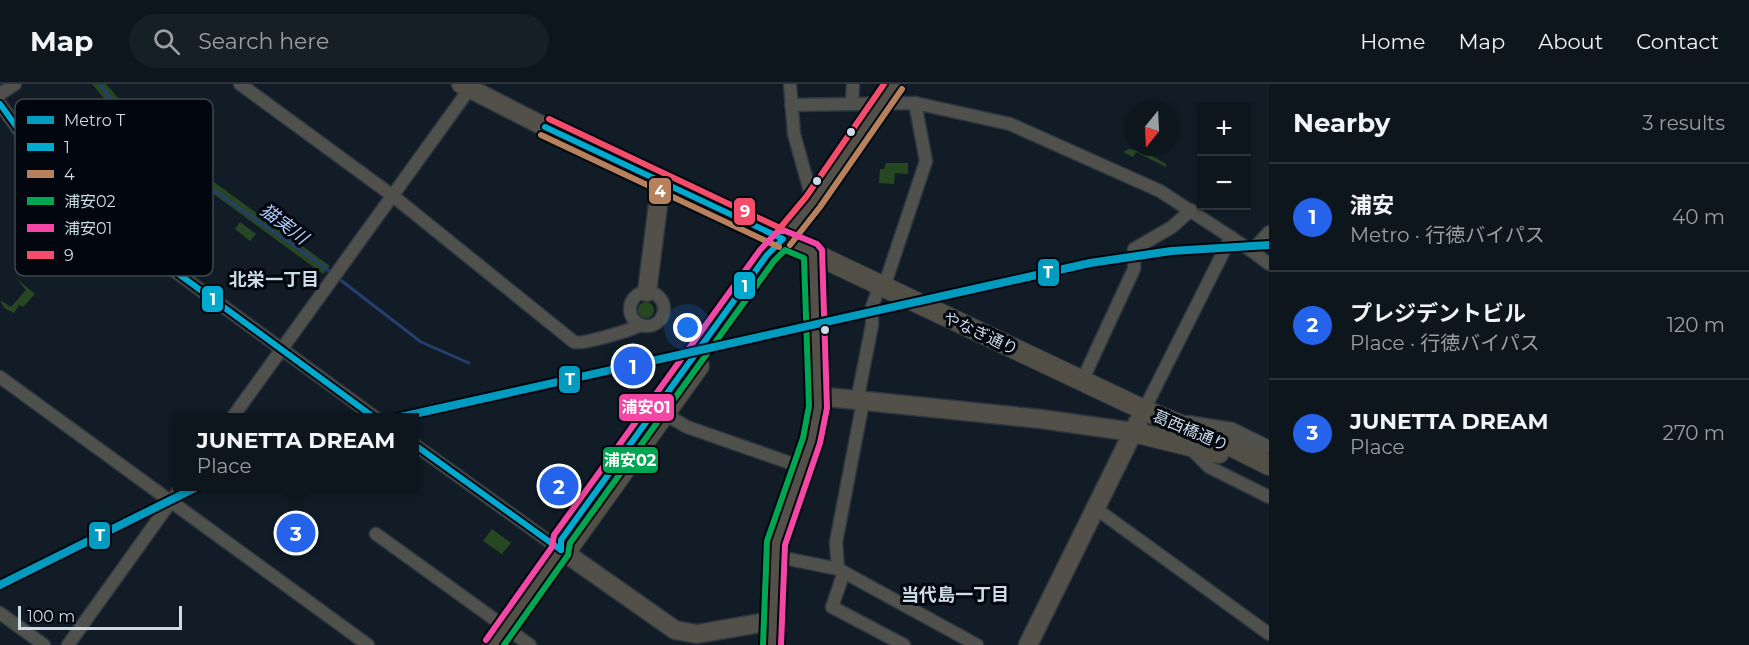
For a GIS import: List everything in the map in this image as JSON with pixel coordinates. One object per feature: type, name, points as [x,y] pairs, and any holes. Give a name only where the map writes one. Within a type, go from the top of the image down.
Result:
[{"type":"main road","name":"やなぎ通り","points":[[783,239],[1144,410]]},
{"type":"main road","points":[[716,334],[767,255],[783,239]]},
{"type":"main road","points":[[493,645],[561,550],[570,546],[665,414],[691,368],[561,540],[561,550]]},
{"type":"main road","name":"葛西橋通り","points":[[1144,410],[1222,448],[1269,465]]},
{"type":"main road","points":[[1133,432],[1187,445],[1222,448]]},
{"type":"main road","name":"葛西橋通り","points":[[1222,448],[1269,479]]},
{"type":"street","points":[[0,94],[15,84]]},
{"type":"street","points":[[240,84],[393,196],[574,342],[597,340],[603,335],[660,322],[664,315],[661,301],[647,292]]},
{"type":"street","points":[[790,84],[794,134],[813,202]]},
{"type":"street","points":[[852,104],[854,84]]},
{"type":"street","points":[[783,239],[813,202],[895,84]]},
{"type":"street","points":[[235,413],[393,196],[468,86]]},
{"type":"street","name":"やなぎ通り","points":[[468,86],[783,239]]},
{"type":"street","points":[[790,105],[915,102],[1010,124],[1160,191],[1269,264]]},
{"type":"street","points":[[904,645],[832,607],[841,570],[836,542],[872,326],[872,307],[882,286],[926,161],[915,102]]},
{"type":"street","points":[[0,104],[15,126]]},
{"type":"street","points":[[647,292],[661,181]]},
{"type":"street","points":[[1082,381],[1134,269],[1134,249],[1172,227],[1191,210]]},
{"type":"street","points":[[1252,251],[1269,232]]},
{"type":"street","points":[[1029,645],[1231,237]]},
{"type":"street","points":[[772,645],[774,556],[780,530],[816,421],[818,396],[813,252]]},
{"type":"street","points":[[182,276],[370,413]]},
{"type":"street","points":[[641,325],[632,316],[630,310],[636,296],[647,292]]},
{"type":"street","points":[[0,377],[368,645]]},
{"type":"street","points":[[818,396],[1041,419],[1133,432]]},
{"type":"street","points":[[665,414],[687,427],[802,467]]},
{"type":"street","points":[[1165,420],[1209,467],[1269,497]]},
{"type":"street","points":[[1165,420],[1226,427],[1269,447]]},
{"type":"street","points":[[419,449],[675,630],[697,634],[772,621]]},
{"type":"street","points":[[68,645],[179,491]]},
{"type":"street","points":[[1095,508],[1269,634]]},
{"type":"street","points":[[376,534],[530,645]]},
{"type":"street","points":[[774,556],[841,570],[977,645]]},
{"type":"street","points":[[0,613],[44,645]]},
{"type":"green space","points":[[92,84],[106,84],[119,99],[104,99]]},
{"type":"green space","points":[[1144,156],[1152,156],[1166,164],[1166,167]]},
{"type":"green space","points":[[886,163],[908,163],[908,174],[895,173],[894,184],[879,183],[880,169],[884,169]]},
{"type":"green space","points":[[213,181],[330,266],[323,274],[213,194]]},
{"type":"green space","points":[[240,222],[256,234],[250,241],[235,229]]},
{"type":"green space","points":[[16,278],[35,294],[23,307],[19,305],[14,313],[4,308],[0,300],[11,307],[26,290]]},
{"type":"green space","points":[[643,302],[649,302],[654,310],[652,316],[643,318],[638,313],[638,307]]},
{"type":"green space","points":[[492,529],[511,543],[502,554],[483,541]]},
{"type":"waterway","name":"猫実川","points":[[100,84],[112,99]]},
{"type":"waterway","name":"猫実川","points":[[213,189],[333,274]]},
{"type":"waterway","name":"猫実川","points":[[338,278],[421,342],[469,363]]},
{"type":"tunnel","points":[[682,370],[707,336]]},
{"type":"metro line","name":"T","points":[[418,413],[1090,263],[1171,251],[1269,245]]},
{"type":"metro line","name":"T","points":[[0,585],[189,491]]},
{"type":"transit line","name":"9","points":[[549,119],[780,228],[806,197],[884,84]]},
{"type":"transit line","name":"4","points":[[790,245],[820,207],[902,89]]},
{"type":"transit line","name":"1","points":[[0,104],[15,125]]},
{"type":"transit line","name":"1","points":[[545,127],[783,239],[767,255],[561,540],[561,550]]},
{"type":"transit line","name":"4","points":[[541,135],[779,247]]},
{"type":"transit line","name":"浦安01","points":[[486,640],[552,547],[554,535],[760,250],[777,232],[783,230],[817,244],[822,250],[827,408],[820,443],[785,545],[781,645]]},
{"type":"transit line","name":"浦安02","points":[[504,645],[568,555],[570,543],[774,261],[785,250],[804,258],[809,406],[803,438],[767,541],[763,645]]},
{"type":"transit line","name":"1","points":[[181,276],[368,413]]},
{"type":"transit line","name":"1","points":[[419,448],[561,550]]},
{"type":"place","name":"浦安","points":[[633,366]]},
{"type":"place","name":"プレジデントビル","points":[[559,486]]},
{"type":"place","name":"JUNETTA DREAM","points":[[296,533]]},
{"type":"district","name":"北栄一丁目","points":[[274,280]]},
{"type":"district","name":"当代島一丁目","points":[[955,595]]}]
